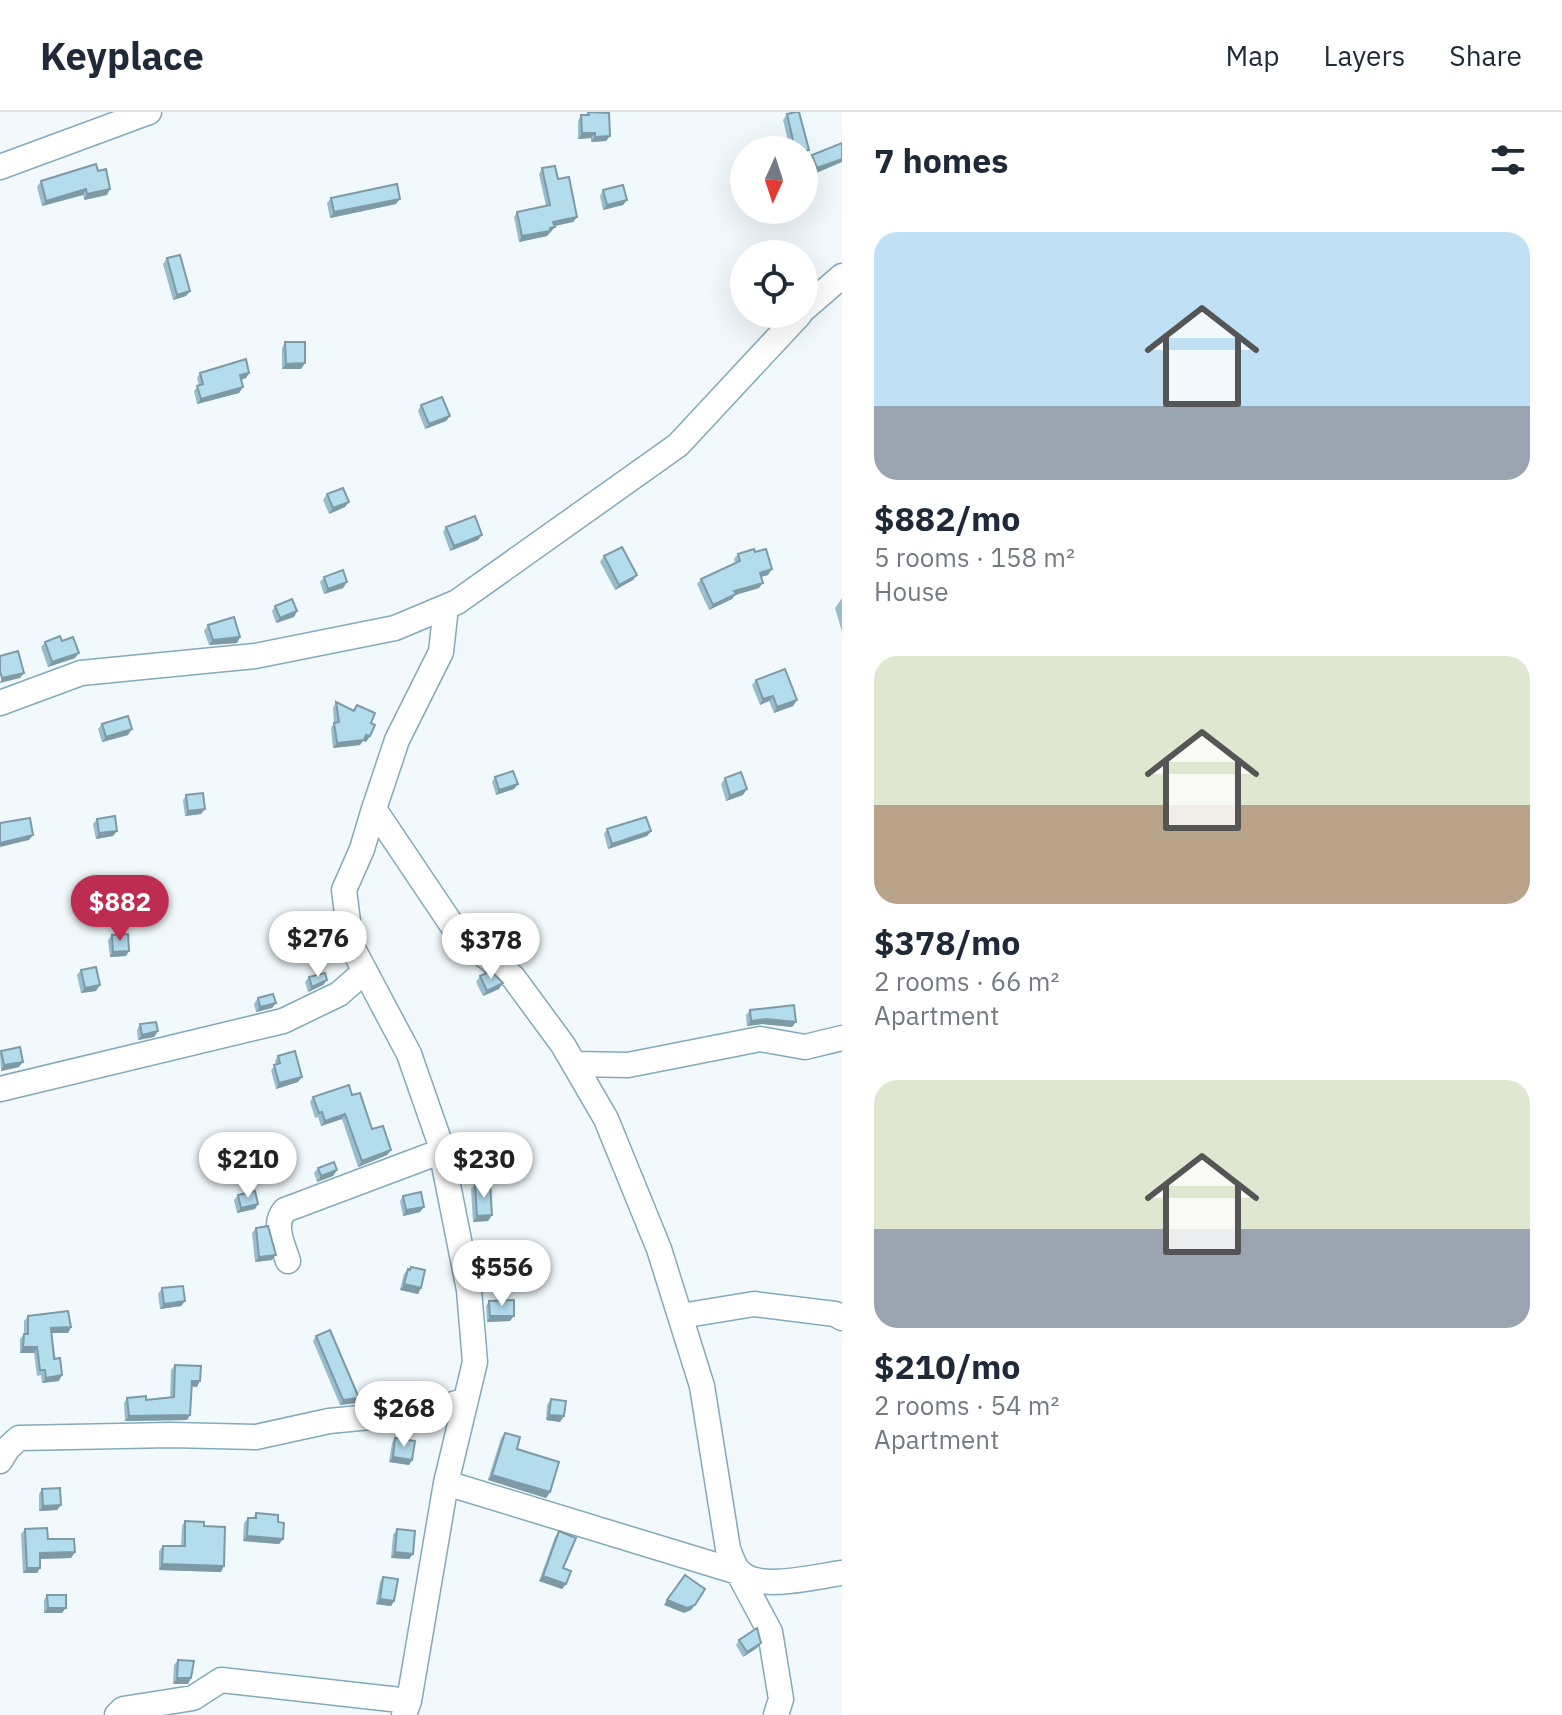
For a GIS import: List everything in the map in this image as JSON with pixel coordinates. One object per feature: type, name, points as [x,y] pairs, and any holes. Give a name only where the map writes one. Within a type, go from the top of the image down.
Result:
[{"type":"street","points":[[0,167],[149,112]]},
{"type":"street","points":[[818,297],[842,276]]},
{"type":"street","points":[[0,703],[81,673],[255,656],[395,628],[457,602],[678,445],[787,328]]},
{"type":"street","points":[[117,1715],[123,1709],[193,1698],[221,1680],[407,1708],[446,1483],[475,1362],[469,1290],[442,1151],[409,1054],[351,945],[344,890],[362,849],[397,740],[441,652],[446,607]]},
{"type":"street","points":[[374,809],[460,937],[513,977],[574,1064],[606,1119],[637,1190],[702,1386],[728,1549],[770,1632],[781,1699],[776,1715]]},
{"type":"street","points":[[0,1089],[283,1021],[339,994],[365,971]]},
{"type":"street","points":[[574,1064],[628,1065],[760,1039],[805,1047],[842,1038]]},
{"type":"street","points":[[288,1261],[278,1226],[280,1214],[285,1210],[442,1151]]},
{"type":"street","points":[[681,1316],[754,1304],[835,1314],[842,1318]]},
{"type":"street","points":[[0,1461],[19,1438],[256,1437],[329,1421],[432,1411],[466,1400]]},
{"type":"street","points":[[446,1483],[738,1572],[751,1580],[768,1582],[842,1573]]},
{"type":"building","points":[[588,112],[609,113],[610,136],[595,137],[595,133],[582,133],[581,115],[589,115]]},
{"type":"building","points":[[799,112],[805,136],[792,136],[787,114]]},
{"type":"building","points":[[842,143],[842,159],[818,168],[818,153]]},
{"type":"building","points":[[96,164],[98,171],[106,169],[110,189],[87,194],[86,189],[46,201],[41,181]]},
{"type":"building","points":[[555,166],[558,179],[569,177],[577,217],[553,222],[555,227],[550,231],[522,236],[517,212],[550,205],[542,168]]},
{"type":"building","points":[[397,184],[400,199],[334,212],[331,198]]},
{"type":"building","points":[[623,185],[627,200],[607,205],[603,190]]},
{"type":"building","points":[[180,255],[190,291],[177,295],[167,258]]},
{"type":"building","points":[[285,342],[305,342],[305,363],[286,364]]},
{"type":"building","points":[[246,359],[249,373],[240,375],[243,387],[201,399],[197,386],[203,384],[200,373]]},
{"type":"building","points":[[442,397],[450,416],[429,424],[421,405]]},
{"type":"building","points":[[343,488],[349,502],[333,508],[327,494]]},
{"type":"building","points":[[475,516],[482,535],[454,546],[446,527]]},
{"type":"building","points":[[622,547],[637,575],[619,585],[604,556]]},
{"type":"building","points":[[754,549],[755,552],[766,549],[772,569],[760,573],[763,583],[734,591],[736,594],[713,605],[701,579],[740,561],[738,554]]},
{"type":"building","points":[[343,570],[347,582],[328,589],[324,577]]},
{"type":"building","points":[[292,599],[297,611],[280,618],[275,606]]},
{"type":"building","points":[[234,617],[240,637],[213,640],[208,625]]},
{"type":"building","points":[[60,636],[62,641],[73,637],[79,653],[52,662],[45,642]]},
{"type":"building","points":[[18,651],[24,673],[2,678],[0,656]]},
{"type":"building","points":[[785,669],[797,700],[777,707],[773,696],[763,699],[756,680]]},
{"type":"building","points":[[336,702],[354,711],[357,705],[375,713],[371,723],[375,725],[370,736],[366,735],[364,740],[337,743],[334,723],[339,722]]},
{"type":"building","points":[[128,716],[132,729],[106,737],[102,724]]},
{"type":"building","points":[[513,771],[518,784],[499,790],[495,777]]},
{"type":"building","points":[[741,772],[747,789],[730,796],[725,778]]},
{"type":"building","points":[[203,793],[205,809],[188,811],[186,795]]},
{"type":"building","points":[[115,816],[117,831],[99,833],[97,819]]},
{"type":"building","points":[[646,817],[651,831],[612,844],[607,829]]},
{"type":"building","points":[[30,818],[33,835],[0,843],[0,823]]},
{"type":"building","points":[[128,934],[129,951],[113,952],[112,935]]},
{"type":"building","points":[[96,967],[100,985],[85,988],[81,970]]},
{"type":"building","points":[[491,971],[503,983],[487,991],[480,976]]},
{"type":"building","points":[[325,973],[327,980],[312,987],[309,977]]},
{"type":"building","points":[[273,994],[276,1003],[260,1007],[258,998]]},
{"type":"building","points":[[794,1005],[796,1022],[751,1021],[750,1010]]},
{"type":"building","points":[[156,1022],[158,1031],[142,1035],[140,1024]]},
{"type":"building","points":[[20,1047],[23,1062],[4,1065],[1,1051]]},
{"type":"building","points":[[295,1051],[302,1077],[279,1083],[274,1065],[280,1063],[278,1056]]},
{"type":"building","points":[[349,1085],[352,1095],[360,1093],[372,1129],[383,1126],[391,1150],[362,1161],[345,1114],[325,1121],[322,1112],[319,1113],[313,1097]]},
{"type":"building","points":[[334,1162],[337,1170],[321,1176],[318,1168]]},
{"type":"building","points":[[490,1183],[492,1215],[477,1216],[475,1184]]},
{"type":"building","points":[[255,1191],[258,1204],[241,1208],[238,1195]]},
{"type":"building","points":[[421,1192],[424,1207],[406,1210],[403,1196]]},
{"type":"building","points":[[268,1226],[276,1255],[259,1257],[256,1228]]},
{"type":"building","points":[[411,1267],[425,1270],[421,1288],[404,1284]]},
{"type":"building","points":[[183,1286],[185,1301],[164,1304],[162,1288]]},
{"type":"building","points":[[514,1300],[514,1316],[490,1316],[489,1301]]},
{"type":"building","points":[[68,1311],[71,1327],[51,1328],[54,1359],[60,1358],[62,1375],[46,1378],[45,1370],[40,1370],[37,1347],[23,1347],[24,1334],[28,1334],[28,1316]]},
{"type":"building","points":[[330,1330],[359,1398],[343,1400],[316,1336]]},
{"type":"building","points":[[175,1365],[201,1366],[200,1381],[192,1381],[190,1415],[129,1416],[127,1398],[146,1396],[146,1400],[174,1397]]},
{"type":"building","points":[[551,1399],[566,1401],[564,1416],[549,1415]]},
{"type":"building","points":[[505,1433],[520,1437],[517,1449],[559,1462],[550,1492],[492,1475]]},
{"type":"building","points":[[395,1438],[415,1441],[412,1460],[393,1457]]},
{"type":"building","points":[[60,1488],[61,1505],[43,1506],[42,1489]]},
{"type":"building","points":[[256,1513],[278,1515],[278,1522],[284,1523],[283,1539],[247,1536],[248,1518],[256,1518]]},
{"type":"building","points":[[185,1521],[225,1527],[224,1566],[162,1564],[163,1546],[185,1546]]},
{"type":"building","points":[[47,1528],[48,1539],[74,1539],[75,1552],[40,1553],[40,1568],[27,1568],[25,1529]]},
{"type":"building","points":[[397,1529],[415,1531],[413,1554],[395,1552]]},
{"type":"building","points":[[559,1531],[576,1538],[563,1568],[571,1571],[566,1584],[543,1576]]},
{"type":"building","points":[[685,1575],[705,1589],[695,1605],[687,1608],[667,1600]]},
{"type":"building","points":[[383,1577],[398,1579],[394,1601],[380,1599]]},
{"type":"building","points":[[47,1595],[66,1595],[66,1608],[48,1608]]},
{"type":"building","points":[[757,1628],[761,1643],[747,1652],[739,1640]]},
{"type":"building","points":[[178,1660],[194,1661],[191,1678],[177,1678]]}]
